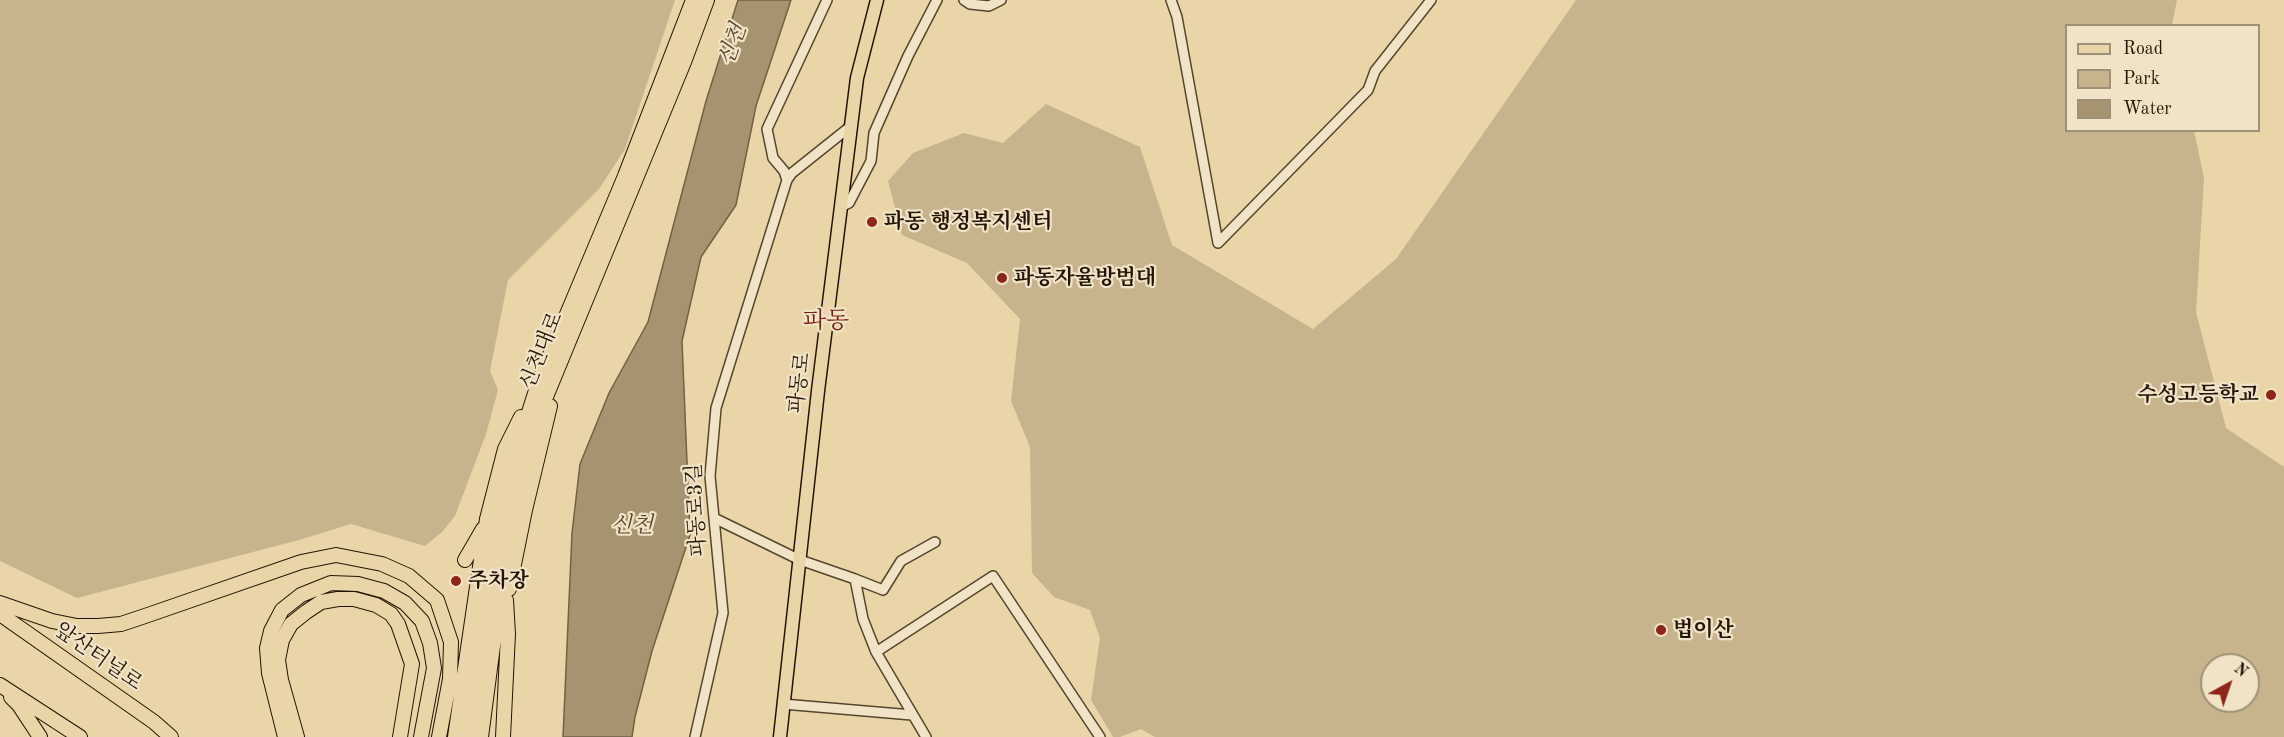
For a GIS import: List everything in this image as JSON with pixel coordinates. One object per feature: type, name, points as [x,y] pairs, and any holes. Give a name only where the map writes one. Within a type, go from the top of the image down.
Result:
[{"type":"highway","name":"신천대로","points":[[481,737],[503,570],[518,489],[536,421],[631,176],[693,0]]},
{"type":"highway","name":"신천대로","points":[[469,737],[485,604],[499,515],[539,381],[707,0]]},
{"type":"highway","points":[[490,737],[506,600],[533,477],[569,340]]},
{"type":"highway","points":[[455,737],[487,519],[505,449],[539,381]]},
{"type":"highway","points":[[465,560],[487,519]]},
{"type":"highway","points":[[0,603],[52,621],[77,626],[121,624],[302,562],[336,555],[382,564],[409,576],[437,600],[451,642],[450,679],[439,737]]},
{"type":"highway","points":[[285,737],[269,673],[267,648],[271,630],[282,610],[301,595],[331,584],[358,584],[384,591],[405,603],[422,621],[430,643],[434,668],[421,737]]},
{"type":"highway","points":[[297,737],[281,680],[278,660],[282,639],[291,624],[306,612],[321,602],[338,599],[354,599],[376,605],[391,614],[398,624],[412,664],[400,737]]},
{"type":"highway","points":[[502,737],[508,634],[506,600]]},
{"type":"highway","name":"앞산터널로","points":[[0,614],[154,722],[171,737]]},
{"type":"highway","points":[[460,616],[466,660]]},
{"type":"highway","points":[[0,686],[19,705],[40,737]]},
{"type":"highway","points":[[0,686],[80,737]]},
{"type":"main road","name":"파동로","points":[[780,737],[818,391],[857,78],[877,0]]},
{"type":"street","points":[[787,180],[784,171],[773,158],[767,129],[827,0]]},
{"type":"street","points":[[841,207],[849,203],[871,160],[874,133],[908,56],[937,0]]},
{"type":"street","points":[[964,0],[970,4],[989,6],[1001,0]]},
{"type":"street","points":[[1171,0],[1177,17],[1218,243],[1368,90],[1375,71],[1431,0]]},
{"type":"street","points":[[787,180],[792,173],[851,126]]},
{"type":"street","name":"파동로3길","points":[[695,737],[723,613],[710,476],[716,408],[787,180]]},
{"type":"street","points":[[714,518],[800,560],[882,590],[901,561],[934,542]]},
{"type":"street","points":[[876,652],[993,576],[1100,737]]},
{"type":"street","points":[[855,579],[863,619],[876,652],[926,737]]},
{"type":"street","points":[[783,704],[912,715]]},
{"type":"green space","points":[[0,0],[675,0],[625,149],[599,189],[508,280],[490,371],[498,390],[486,434],[455,516],[442,532],[425,546],[351,524],[299,540],[77,598],[0,561]]},
{"type":"green space","points":[[1576,0],[2177,0],[2172,24],[2065,24],[2065,132],[2194,132],[2204,178],[2196,312],[2226,428],[2284,467],[2284,737],[1155,737],[1141,729],[1120,737],[1113,737],[1091,700],[1100,638],[1090,610],[1054,597],[1032,573],[1030,447],[1011,401],[1020,319],[967,263],[902,235],[888,181],[913,153],[964,133],[1003,143],[1046,104],[1140,147],[1172,245],[1313,329],[1396,259]]},
{"type":"water","name":"신천","points":[[738,0],[791,0],[756,106],[736,205],[701,257],[682,341],[690,535],[652,651],[632,737],[563,737],[572,533],[580,464],[609,393],[648,322],[706,101]]},
{"type":"place","name":"파동 행정복지센터","points":[[872,222]]},
{"type":"place","name":"파동자율방범대","points":[[1002,278]]},
{"type":"place","name":"수성고등학교","points":[[2271,395]]},
{"type":"place","name":"주차장","points":[[456,581]]},
{"type":"place","name":"법이산","points":[[1661,630]]},
{"type":"district","name":"파동","points":[[826,322]]}]
